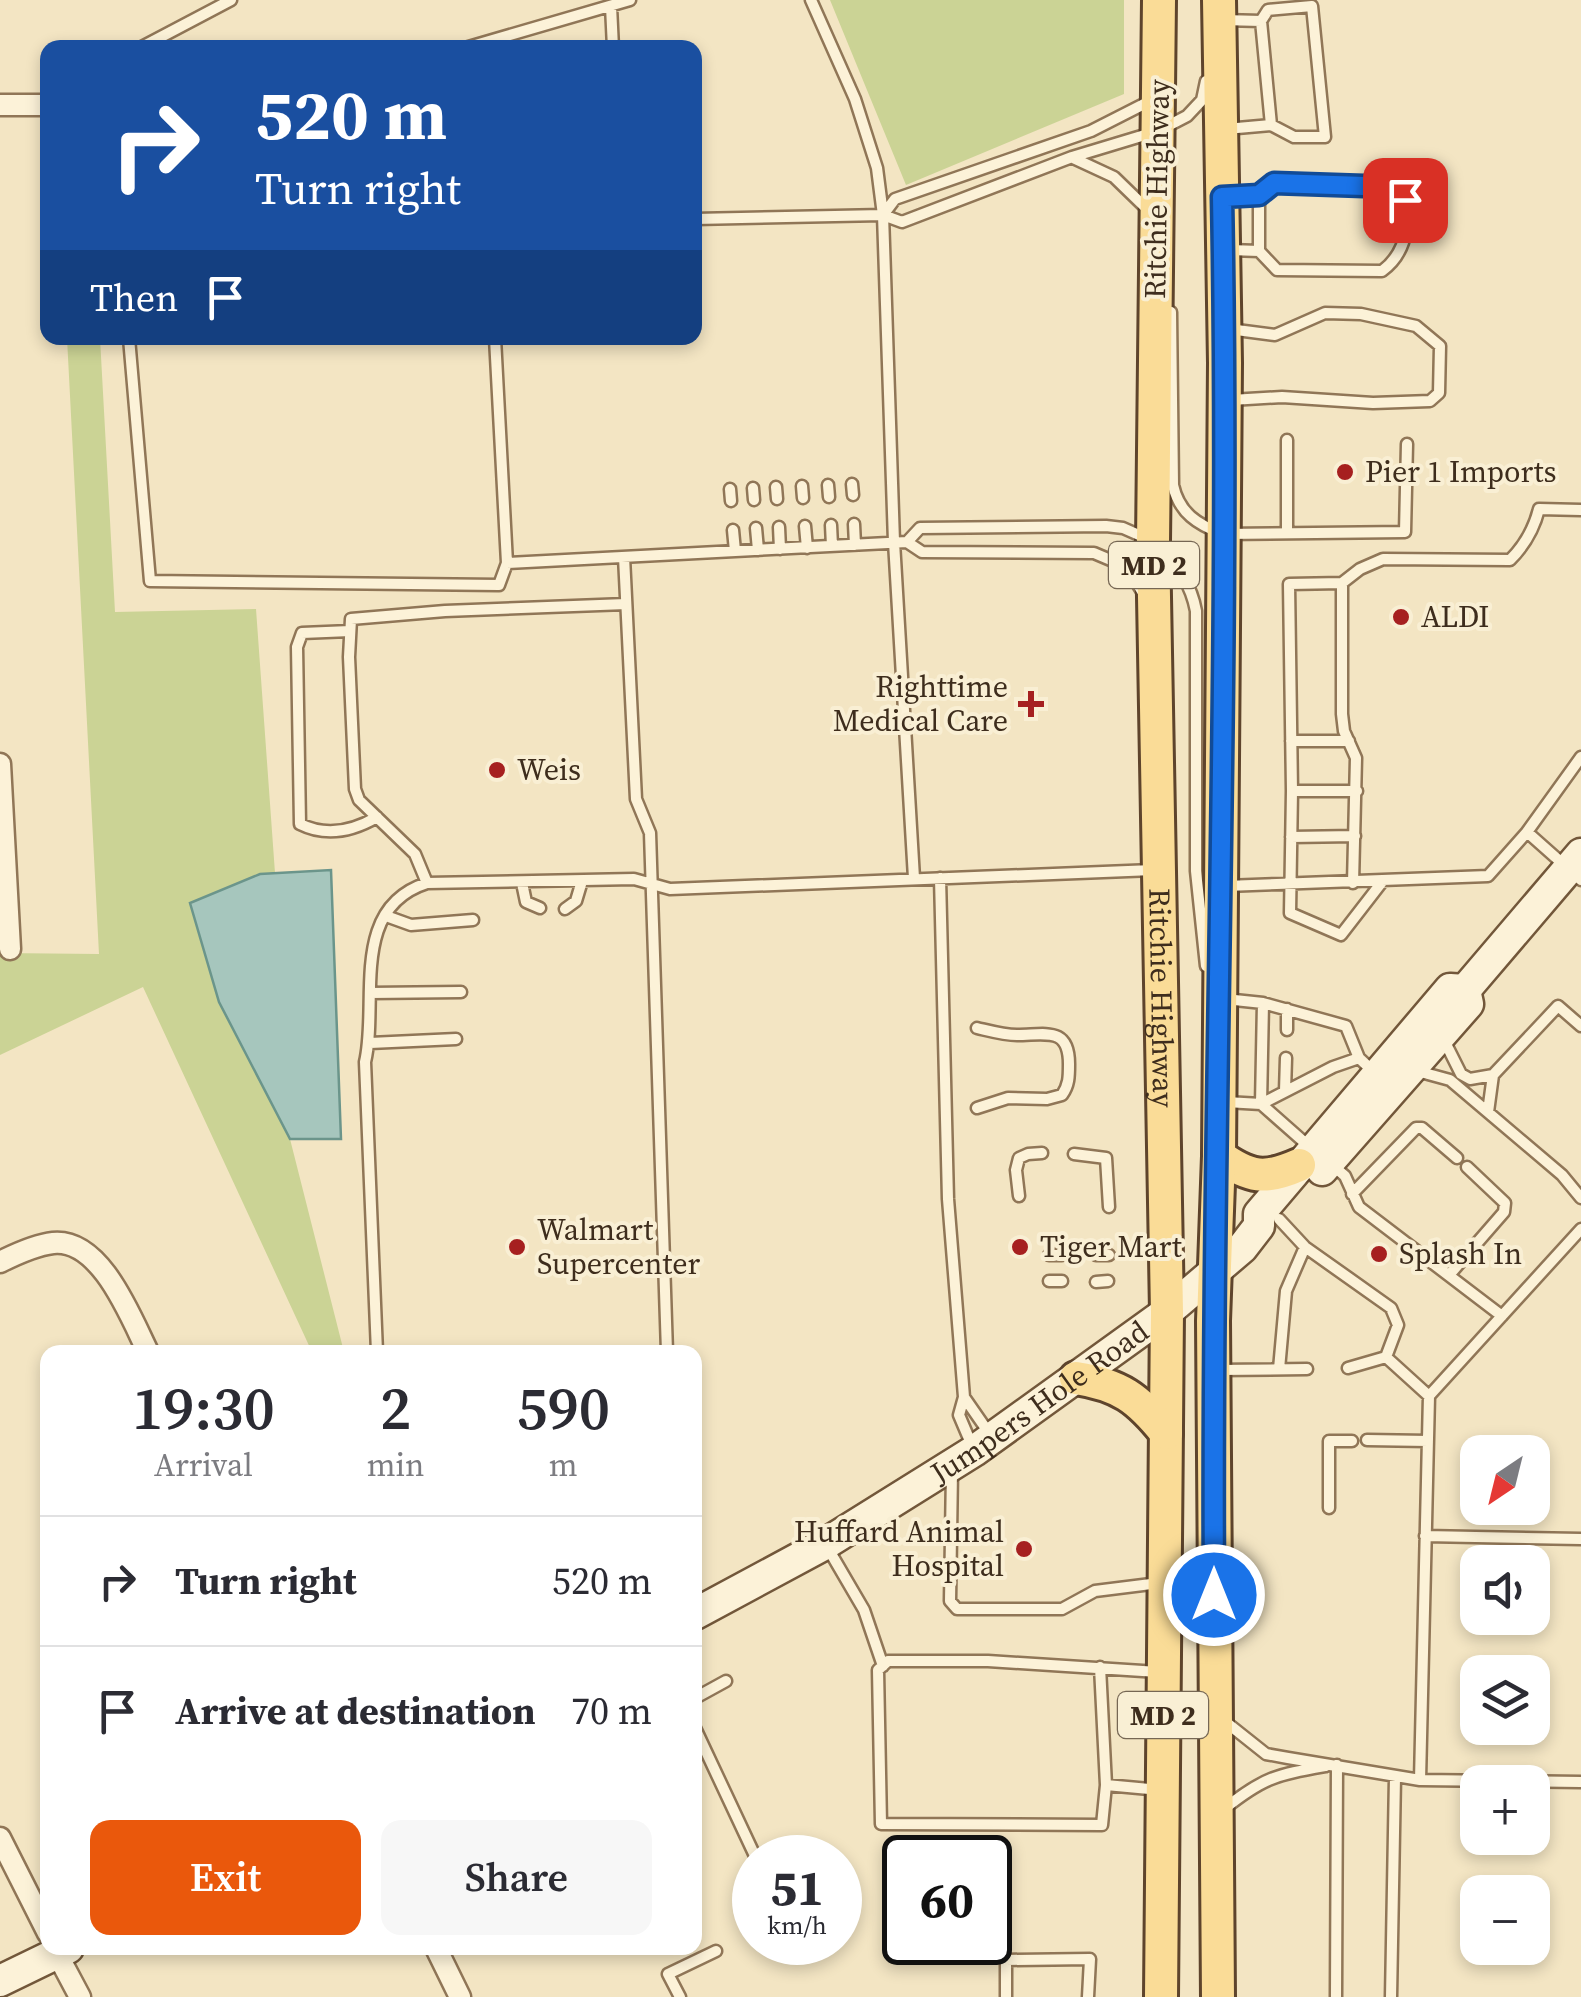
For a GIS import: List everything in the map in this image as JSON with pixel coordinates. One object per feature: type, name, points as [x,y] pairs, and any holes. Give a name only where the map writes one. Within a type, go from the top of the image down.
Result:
[{"type":"main road","name":"Ritchie Highway","points":[[1160,0],[1154,542],[1167,1312],[1160,1997]]},
{"type":"main road","name":"Ritchie Highway","points":[[1218,1997],[1213,1271],[1219,1156],[1225,400],[1219,10]]},
{"type":"main road","name":"Jumpers Hole Road","points":[[1466,990],[1577,868]]},
{"type":"main road","name":"Jumpers Hole Road","points":[[1314,1159],[1368,1066],[1450,989],[1466,990]]},
{"type":"main road","name":"Jumpers Hole Road","points":[[702,1610],[825,1544],[973,1452],[1167,1312],[1269,1223],[1258,1214],[1411,1069],[1468,1004],[1466,990]]},
{"type":"main road","points":[[1219,1156],[1246,1172],[1263,1176],[1275,1176],[1314,1159]]},
{"type":"main road","points":[[1076,1378],[1106,1383],[1127,1394],[1142,1404],[1166,1432]]},
{"type":"main road","points":[[0,1982],[42,1955]]},
{"type":"street","points":[[0,105],[40,104]]},
{"type":"street","points":[[0,764],[4,905],[10,949]]},
{"type":"street","points":[[0,1262],[52,1243],[78,1249],[108,1276],[144,1345]]},
{"type":"street","points":[[0,1838],[40,1913]]},
{"type":"street","points":[[61,1955],[80,1997]]},
{"type":"street","points":[[439,1955],[460,1997]]},
{"type":"lane","points":[[155,40],[231,0]]},
{"type":"lane","points":[[492,40],[630,0]]},
{"type":"lane","points":[[811,0],[855,98],[877,168],[883,215],[894,542],[914,878]]},
{"type":"lane","points":[[610,6],[612,40]]},
{"type":"lane","points":[[1221,130],[1271,125],[1294,138],[1325,137],[1312,6],[1268,10],[1261,22],[1271,125]]},
{"type":"lane","points":[[702,219],[883,215],[902,222],[1072,157],[1158,131],[1187,116],[1202,100],[1219,10],[1261,22]]},
{"type":"lane","points":[[883,215],[894,200],[1091,131],[1158,96]]},
{"type":"lane","points":[[1158,131],[1169,286]]},
{"type":"lane","points":[[1072,157],[1114,177],[1157,219]]},
{"type":"lane","points":[[1222,197],[1259,195],[1274,183],[1394,187],[1405,200],[1404,246],[1396,261],[1382,270],[1277,270],[1259,251],[1259,195]]},
{"type":"lane","points":[[1223,250],[1259,251]]},
{"type":"lane","points":[[1170,306],[1176,498],[1202,526],[1223,534],[1405,532],[1407,444]]},
{"type":"lane","points":[[1224,328],[1275,335],[1325,313],[1361,314],[1416,326],[1440,346],[1439,393],[1430,401],[1225,400]]},
{"type":"lane","points":[[130,345],[150,581],[499,585],[507,564],[495,345]]},
{"type":"lane","points":[[1286,440],[1287,533]]},
{"type":"lane","points":[[1382,882],[1341,935],[1290,913],[1288,584],[1342,583],[1383,559],[1510,560],[1521,550],[1536,524],[1539,508],[1581,510]]},
{"type":"lane","points":[[831,524],[832,546]]},
{"type":"lane","points":[[854,524],[854,545]]},
{"type":"lane","points":[[805,526],[806,548]]},
{"type":"lane","points":[[907,542],[920,528],[1106,526],[1154,542],[1180,570],[1192,591],[1196,611],[1196,871],[1218,1054]]},
{"type":"lane","points":[[779,527],[780,549]]},
{"type":"lane","points":[[756,528],[758,550]]},
{"type":"lane","points":[[733,530],[735,551]]},
{"type":"lane","points":[[507,564],[894,542],[907,542],[922,552],[1073,551],[1128,567],[1143,591],[1155,653]]},
{"type":"lane","points":[[624,558],[636,798],[650,834],[667,1345]]},
{"type":"lane","points":[[1342,583],[1342,714],[1356,758],[1353,883]]},
{"type":"lane","points":[[427,884],[414,854],[359,800],[354,789],[351,620],[444,611],[626,604]]},
{"type":"lane","points":[[350,631],[302,633],[297,648],[300,824],[314,830],[356,830],[377,817]]},
{"type":"lane","points":[[1291,741],[1349,741]]},
{"type":"lane","points":[[1220,886],[1488,876],[1581,757]]},
{"type":"lane","points":[[1292,791],[1356,791]]},
{"type":"lane","points":[[1526,832],[1577,868]]},
{"type":"lane","points":[[1291,837],[1355,836]]},
{"type":"lane","points":[[378,1345],[365,1062],[370,1043],[370,954],[386,916],[409,891],[427,884],[634,879],[670,889],[1159,870]]},
{"type":"lane","points":[[940,878],[948,1199],[964,1397],[973,1452],[950,1601],[957,1609],[1062,1609],[1095,1591],[1164,1583]]},
{"type":"lane","points":[[565,908],[576,901],[582,881]]},
{"type":"lane","points":[[522,883],[526,902],[540,908]]},
{"type":"lane","points":[[386,916],[411,925],[473,920]]},
{"type":"lane","points":[[370,993],[461,992]]},
{"type":"lane","points":[[1218,998],[1263,1003],[1321,1025],[1346,1026],[1368,1066],[1318,1074],[1262,1104],[1218,1102]]},
{"type":"lane","points":[[1263,1003],[1262,1104],[1314,1159],[1344,1176],[1358,1207],[1502,1316]]},
{"type":"lane","points":[[1488,1112],[1493,1075],[1558,1006],[1581,1026]]},
{"type":"lane","points":[[1287,1010],[1287,1030]]},
{"type":"lane","points":[[977,1028],[1010,1035],[1056,1036],[1069,1052],[1068,1084],[1062,1095],[1008,1098],[977,1108]]},
{"type":"lane","points":[[1441,1035],[1461,1074],[1470,1079],[1493,1075]]},
{"type":"lane","points":[[370,1043],[456,1039]]},
{"type":"lane","points":[[1318,1074],[1319,1057]]},
{"type":"lane","points":[[1285,1091],[1286,1058]]},
{"type":"lane","points":[[1411,1069],[1450,1080],[1570,1183],[1581,1198]]},
{"type":"lane","points":[[1352,1194],[1416,1128],[1422,1128],[1457,1158]]},
{"type":"lane","points":[[1019,1196],[1019,1158],[1042,1154]]},
{"type":"lane","points":[[1074,1154],[1106,1158],[1109,1207]]},
{"type":"lane","points":[[1450,1274],[1504,1212],[1505,1203],[1467,1167]]},
{"type":"lane","points":[[1570,1183],[1581,1176]]},
{"type":"lane","points":[[1269,1223],[1391,1308],[1398,1324],[1386,1356]]},
{"type":"lane","points":[[1420,1780],[1429,1396],[1581,1229]]},
{"type":"lane","points":[[1279,1369],[1286,1291],[1305,1246]]},
{"type":"lane","points":[[1049,1255],[1062,1255]]},
{"type":"lane","points":[[1049,1282],[1062,1282]]},
{"type":"lane","points":[[1348,1368],[1386,1356]]},
{"type":"lane","points":[[1386,1356],[1429,1396]]},
{"type":"lane","points":[[1213,1370],[1306,1369]]},
{"type":"lane","points":[[964,1397],[959,1415],[973,1452]]},
{"type":"lane","points":[[1367,1440],[1428,1441]]},
{"type":"lane","points":[[1329,1508],[1330,1441],[1352,1441]]},
{"type":"lane","points":[[1425,1536],[1581,1539]]},
{"type":"lane","points":[[825,1544],[864,1610],[883,1666]]},
{"type":"lane","points":[[1100,1667],[1106,1785],[1102,1825],[881,1824],[878,1670],[888,1661],[988,1661],[1100,1667],[1164,1673]]},
{"type":"lane","points":[[702,1694],[726,1681]]},
{"type":"lane","points":[[1216,1714],[1266,1754],[1420,1780],[1581,1782]]},
{"type":"lane","points":[[702,1743],[745,1835]]},
{"type":"lane","points":[[1218,1815],[1255,1784],[1288,1773],[1337,1765]]},
{"type":"lane","points":[[1336,1997],[1337,1765]]},
{"type":"lane","points":[[1391,1997],[1395,1777]]},
{"type":"lane","points":[[1106,1785],[1163,1790]]},
{"type":"lane","points":[[680,1997],[668,1974],[716,1951]]},
{"type":"lane","points":[[1006,1997],[1006,1960],[1090,1959],[1088,1997]]},
{"type":"green space","points":[[830,0],[1124,0],[1124,94],[906,185]]},
{"type":"green space","points":[[67,345],[100,345],[115,612],[256,609],[275,873],[260,874],[190,904],[290,1139],[342,1345],[309,1345],[143,987],[0,1055],[0,953],[99,954]]},
{"type":"water","points":[[331,870],[341,1139],[290,1139],[219,1002],[190,903],[260,874]]},
{"type":"place","name":"Pier 1 Imports","points":[[1345,472]]},
{"type":"place","name":"ALDI","points":[[1401,617]]},
{"type":"place","name":"Righttime Medical Care","points":[[1031,704]]},
{"type":"place","name":"Weis","points":[[497,770]]},
{"type":"place","name":"Walmart Supercenter","points":[[517,1247]]},
{"type":"place","name":"Tiger Mart","points":[[1020,1247]]},
{"type":"place","name":"Splash In","points":[[1379,1254]]},
{"type":"place","name":"Huffard Animal Hospital","points":[[1024,1549]]},
{"type":"route","points":[[1214,1595],[1212,1321],[1219,1156],[1225,400],[1222,197],[1259,195],[1274,183],[1376,184],[1394,187],[1405,200]]}]
